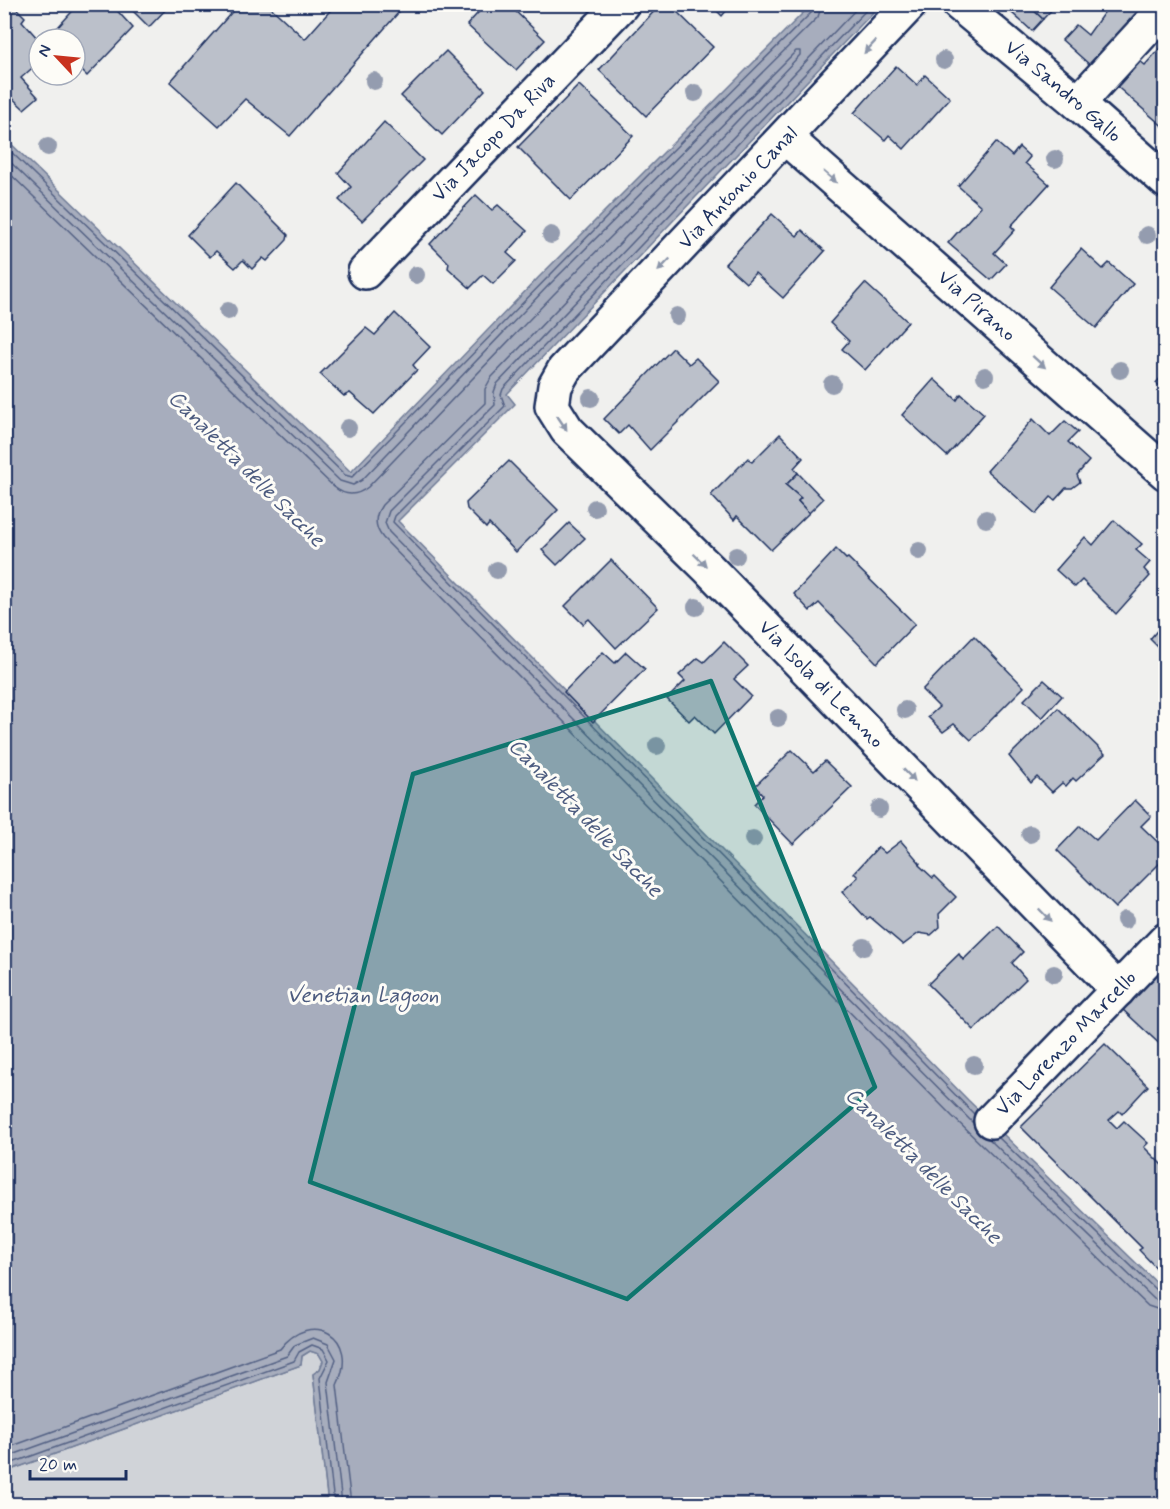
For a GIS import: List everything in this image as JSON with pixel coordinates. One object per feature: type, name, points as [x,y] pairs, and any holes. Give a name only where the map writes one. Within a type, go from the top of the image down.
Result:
[{"type":"street","name":"Via Jacopo Da Riva","points":[[365,272],[622,4]]},
{"type":"street","name":"Via Antonio Canal","points":[[564,370],[786,138],[910,4]]},
{"type":"street","name":"Via Sandro Gallo","points":[[958,4],[1078,103],[1166,181]]},
{"type":"street","points":[[1078,103],[1166,7]]},
{"type":"street","name":"Via Pirano","points":[[786,138],[1166,473]]},
{"type":"street","name":"Via Isola di Lemno","points":[[564,370],[555,386],[552,406],[567,430],[709,569],[1118,990]]},
{"type":"street","name":"Via Lorenzo Marcello","points":[[991,1121],[1166,940]]},
{"type":"highlighted area","points":[[711,681],[875,1087],[627,1299],[310,1182],[413,774]]},
{"type":"shaded area","points":[[310,1351],[319,1354],[323,1361],[320,1369],[313,1374],[328,1504],[5,1504],[5,1472],[301,1365],[302,1356]]},
{"type":"water","name":"Venetian Lagoon","points":[[811,5],[880,5],[507,394],[515,404],[398,521],[968,1100],[1165,1291],[1165,1504],[328,1504],[313,1374],[320,1369],[323,1361],[319,1354],[310,1351],[302,1356],[301,1365],[5,1472],[4,137],[351,472],[538,278]]},
{"type":"building","points":[[4,4],[12,4],[25,17],[22,21],[27,27],[27,73],[21,78],[38,97],[24,109],[4,90]]},
{"type":"building","points":[[79,4],[111,4],[133,28],[87,76],[87,27],[58,27]]},
{"type":"building","points":[[126,4],[171,4],[149,27]]},
{"type":"building","points":[[239,4],[267,4],[305,39],[336,4],[406,4],[290,136],[245,99],[219,126],[170,82]]},
{"type":"building","points":[[486,4],[508,4],[545,40],[516,70],[467,25]]},
{"type":"building","points":[[661,4],[669,4],[713,47],[646,116],[599,70]]},
{"type":"building","points":[[710,4],[732,4],[722,16]]},
{"type":"building","points":[[1002,4],[1027,4],[1043,19],[1032,31]]},
{"type":"building","points":[[1027,4],[1057,4],[1043,19]]},
{"type":"building","points":[[1110,4],[1147,4],[1091,66],[1062,40],[1076,25],[1088,35]]},
{"type":"building","points":[[1160,48],[1166,52],[1166,129],[1114,84],[1136,58],[1145,65]]},
{"type":"building","points":[[446,51],[485,90],[442,135],[401,96]]},
{"type":"building","points":[[896,66],[917,85],[925,75],[950,98],[904,149],[889,135],[885,140],[854,113]]},
{"type":"building","points":[[579,85],[633,136],[571,200],[518,147]]},
{"type":"building","points":[[384,122],[423,160],[362,221],[339,200],[351,187],[338,173]]},
{"type":"building","points":[[996,142],[1012,156],[1019,147],[1030,157],[1025,163],[1049,184],[1011,226],[1015,230],[994,253],[1006,264],[991,280],[948,243],[981,206],[958,186]]},
{"type":"building","points":[[236,183],[288,235],[287,240],[267,261],[263,258],[252,269],[243,260],[235,268],[216,251],[210,257],[188,235]]},
{"type":"building","points":[[476,195],[492,210],[498,205],[527,231],[507,253],[516,261],[493,284],[483,275],[470,288],[448,268],[449,263],[430,244]]},
{"type":"building","points":[[772,214],[797,236],[802,230],[825,251],[783,298],[755,273],[746,283],[725,264]]},
{"type":"building","points":[[1081,249],[1103,269],[1109,263],[1133,284],[1096,328],[1049,287]]},
{"type":"building","points":[[865,283],[908,322],[865,370],[842,349],[849,341],[830,323]]},
{"type":"building","points":[[395,313],[430,347],[413,365],[417,370],[374,414],[350,393],[344,396],[320,374],[366,328],[375,335]]},
{"type":"building","points":[[673,348],[689,364],[696,358],[719,381],[650,450],[628,425],[619,434],[604,419]]},
{"type":"building","points":[[1166,365],[1166,391],[1156,383],[1165,373],[1162,369]]},
{"type":"building","points":[[934,379],[957,400],[961,394],[984,414],[947,456],[902,415]]},
{"type":"building","points":[[1033,419],[1050,436],[1065,421],[1078,432],[1068,442],[1089,461],[1077,475],[1080,482],[1072,488],[1066,488],[1055,500],[1051,497],[1036,514],[987,471]]},
{"type":"building","points":[[780,434],[803,458],[794,468],[798,473],[786,485],[801,498],[798,501],[809,513],[771,550],[737,516],[734,520],[711,495],[748,458],[752,462]]},
{"type":"building","points":[[509,461],[558,510],[516,552],[489,524],[486,528],[467,509],[466,503]]},
{"type":"building","points":[[798,473],[823,499],[809,513],[798,501],[801,498],[786,485]]},
{"type":"building","points":[[1114,520],[1142,544],[1136,550],[1150,562],[1144,569],[1150,576],[1116,614],[1082,580],[1075,587],[1056,570],[1085,537],[1093,545]]},
{"type":"building","points":[[569,523],[585,538],[557,565],[542,550]]},
{"type":"building","points":[[836,549],[915,624],[877,663],[819,603],[810,611],[794,594]]},
{"type":"building","points":[[611,560],[658,608],[616,648],[589,619],[583,624],[565,606]]},
{"type":"building","points":[[1166,620],[1166,655],[1150,639]]},
{"type":"building","points":[[974,636],[1024,687],[971,740],[954,724],[943,732],[928,717],[939,707],[922,690]]},
{"type":"building","points":[[724,642],[748,666],[734,679],[751,696],[714,734],[695,715],[689,721],[667,699],[685,681],[679,675],[698,658],[704,662]]},
{"type":"building","points":[[603,652],[615,663],[626,652],[645,669],[593,722],[564,692]]},
{"type":"building","points":[[1044,680],[1062,696],[1042,718],[1024,700]]},
{"type":"building","points":[[1058,708],[1105,754],[1076,781],[1073,778],[1066,786],[1062,783],[1052,792],[1037,777],[1031,783],[1009,756]]},
{"type":"building","points":[[792,750],[814,771],[825,761],[852,787],[793,844],[754,804],[763,795],[755,786]]},
{"type":"building","points":[[1135,800],[1151,816],[1141,826],[1166,850],[1166,857],[1115,908],[1057,850],[1080,826],[1096,840]]},
{"type":"building","points":[[901,841],[920,863],[919,865],[933,878],[935,876],[956,897],[939,914],[940,927],[931,935],[919,933],[903,945],[870,917],[867,919],[842,892],[858,877],[854,873],[878,847],[885,853]]},
{"type":"building","points":[[998,926],[1023,952],[1012,963],[1026,979],[974,1030],[928,984],[959,954],[963,960]]},
{"type":"building","points":[[1166,966],[1166,1050],[1122,1009]]},
{"type":"building","points":[[1105,1044],[1148,1086],[1122,1114],[1119,1111],[1109,1120],[1117,1128],[1124,1121],[1148,1143],[1144,1147],[1166,1169],[1166,1278],[1139,1250],[1142,1248],[1021,1127]]},
{"type":"water label","name":"Canaletta delle Sacche","points":[[246,469]]},
{"type":"water label","name":"Canaletta delle Sacche","points":[[585,818]]},
{"type":"water label","name":"Canaletta delle Sacche","points":[[923,1166]]}]
